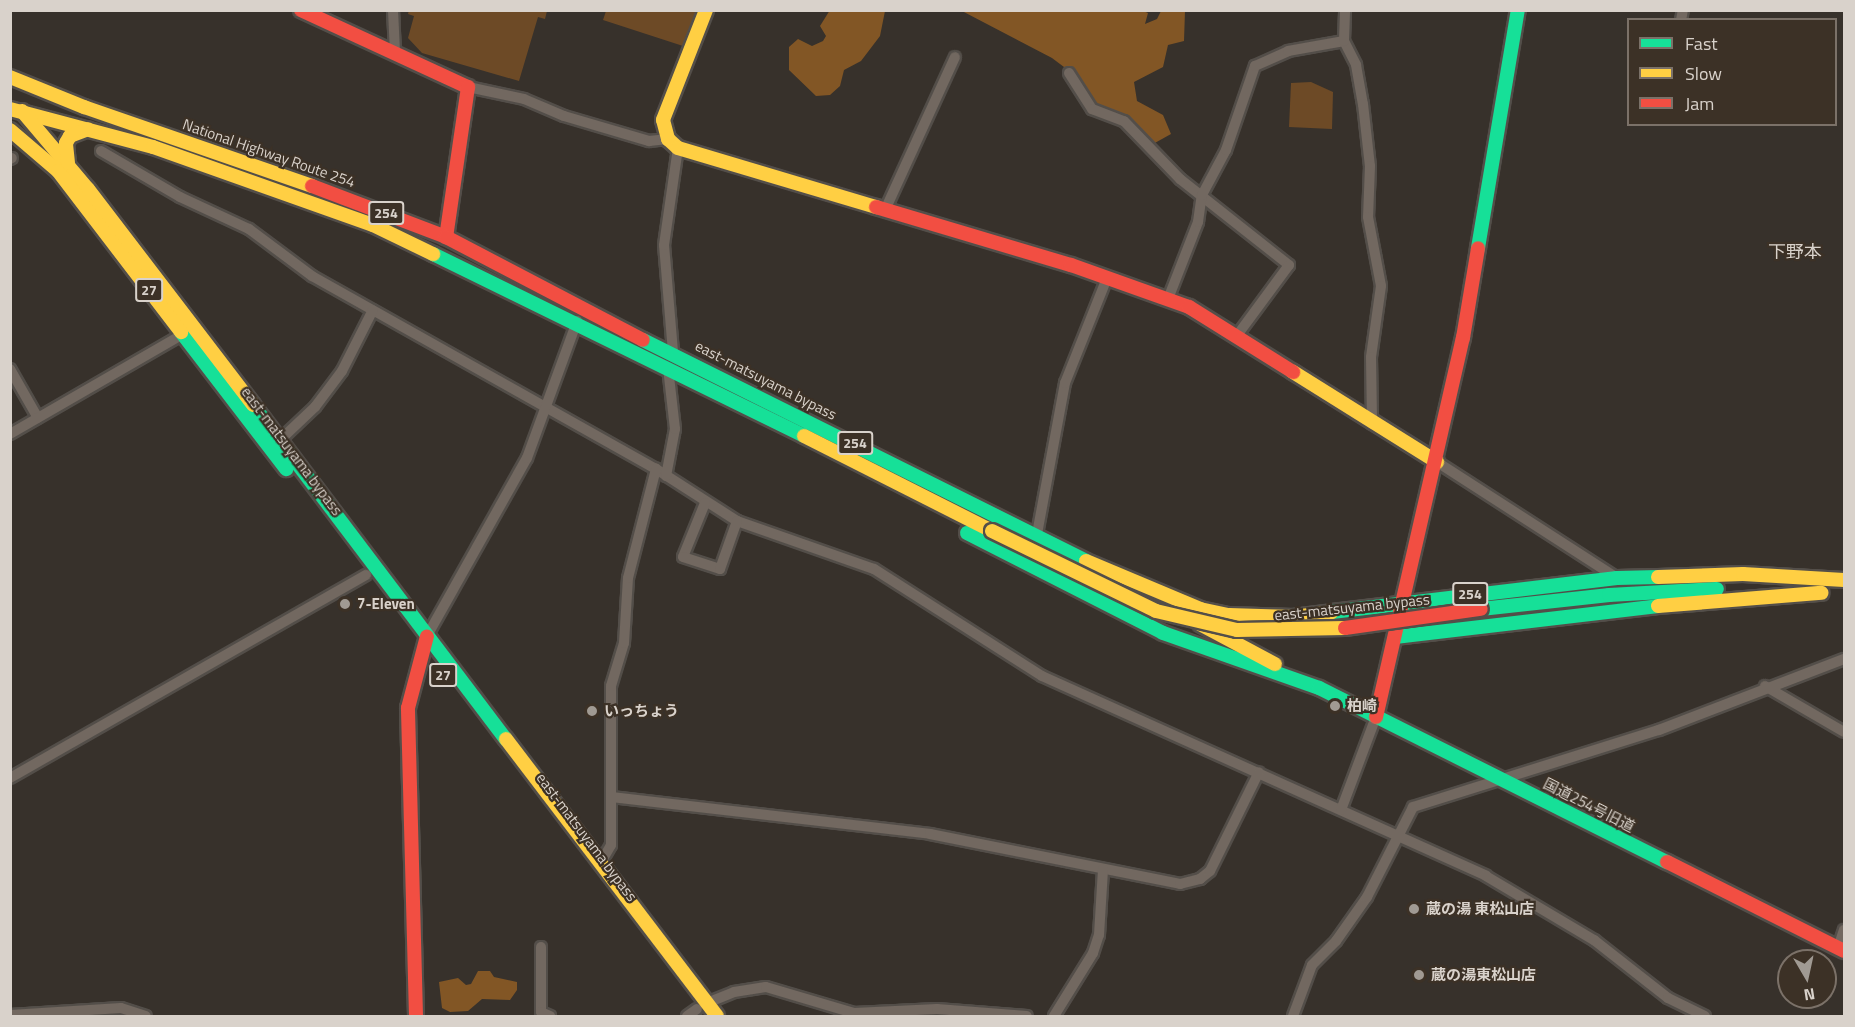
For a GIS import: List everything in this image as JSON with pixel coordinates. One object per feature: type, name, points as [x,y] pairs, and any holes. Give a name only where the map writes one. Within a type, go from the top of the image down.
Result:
[{"type":"main road","points":[[301,10],[395,51],[468,87],[446,237]]},
{"type":"main road","points":[[706,10],[663,120],[673,143],[1107,279],[1189,307],[1372,424],[1437,462]]},
{"type":"main road","points":[[1376,717],[1437,462],[1463,338],[1518,10]]},
{"type":"main road","name":"National Highway Route 254","points":[[10,77],[84,107],[354,200],[446,237],[668,368]]},
{"type":"main road","name":"27","points":[[10,101],[25,113],[51,141],[63,167],[183,334]]},
{"type":"main road","points":[[51,141],[59,121],[75,108],[84,107]]},
{"type":"main road","name":"National Highway Route 254","points":[[10,109],[153,147],[373,225],[579,316],[673,352]]},
{"type":"main road","points":[[63,167],[66,143],[70,136],[88,129]]},
{"type":"main road","name":"27","points":[[10,130],[63,167],[279,441],[425,643],[600,864],[698,1011],[717,1017]]},
{"type":"main road","name":"east-matsuyama bypass","points":[[183,334],[366,575],[425,643],[698,1011]]},
{"type":"main road","name":"east-matsuyama bypass","points":[[673,352],[1037,534],[1122,579],[1191,606],[1229,615],[1293,617],[1617,578],[1743,574],[1845,580]]},
{"type":"main road","points":[[668,368],[732,412],[1173,637],[1319,688]]},
{"type":"main road","name":"east-matsuyama bypass","points":[[668,368],[1156,611],[1237,630],[1326,630],[1481,609],[1674,590],[1845,594]]},
{"type":"main road","points":[[1023,560],[1020,542],[1037,534]]},
{"type":"main road","points":[[1122,579],[1319,688]]},
{"type":"main road","points":[[1395,637],[1589,611],[1821,593]]},
{"type":"main road","points":[[1173,637],[1186,628],[1184,614]]},
{"type":"main road","points":[[416,1017],[408,708],[425,643]]},
{"type":"main road","name":"国道254号旧道","points":[[1319,688],[1841,950]]},
{"type":"street","points":[[393,10],[395,51]]},
{"type":"street","points":[[1345,10],[1344,41],[1353,56],[1362,95],[1370,166],[1368,218],[1381,286],[1371,357],[1372,424]]},
{"type":"street","points":[[1168,299],[1198,222],[1202,195],[1230,141],[1255,66],[1288,51],[1344,41]]},
{"type":"street","points":[[885,210],[955,57]]},
{"type":"street","points":[[1068,73],[1092,109],[1124,121],[1156,158],[1289,265],[1236,337]]},
{"type":"street","points":[[468,87],[524,99],[564,116],[649,141],[673,143],[664,245],[673,352]]},
{"type":"street","points":[[101,151],[180,197],[249,229],[312,276],[656,470],[705,503],[737,521],[874,569],[1042,676],[1108,703],[1158,732],[1259,772],[1486,876],[1594,940],[1668,998],[1705,1017]]},
{"type":"street","points":[[1037,534],[1065,383],[1107,279]]},
{"type":"street","points":[[279,441],[315,407],[342,371],[373,310]]},
{"type":"street","points":[[425,643],[527,458],[579,316]]},
{"type":"street","points":[[10,434],[183,334]]},
{"type":"street","points":[[666,477],[675,429],[668,368]]},
{"type":"street","points":[[10,369],[39,418]]},
{"type":"street","points":[[1437,462],[1617,578]]},
{"type":"street","points":[[600,864],[611,844],[612,797],[608,731],[611,686],[624,643],[628,578],[656,470]]},
{"type":"street","points":[[705,503],[683,557],[720,569],[737,521]]},
{"type":"street","points":[[10,778],[366,575]]},
{"type":"street","points":[[1293,1017],[1312,965],[1336,940],[1367,897],[1413,807],[1659,730],[1766,686],[1845,659]]},
{"type":"street","points":[[1766,686],[1845,732]]},
{"type":"street","points":[[1341,810],[1376,717]]},
{"type":"street","points":[[612,797],[930,834],[1180,884],[1200,879],[1215,862],[1259,772]]},
{"type":"street","points":[[1054,1017],[1093,953],[1099,935],[1103,869]]},
{"type":"street","points":[[1841,950],[1845,930]]},
{"type":"street","points":[[541,947],[541,1012],[549,1017]]},
{"type":"street","points":[[698,1011],[734,992],[766,987],[854,1013],[937,1009],[1027,1017]]},
{"type":"street","points":[[10,1015],[121,1008],[147,1017]]},
{"type":"shaded area","points":[[409,10],[547,11],[545,19],[538,17],[519,81],[422,53],[408,38],[414,16],[408,14]]},
{"type":"shaded area","points":[[606,10],[696,11],[683,46],[603,20]]},
{"type":"shaded area","points":[[830,10],[885,11],[880,36],[861,61],[844,70],[840,86],[830,95],[816,96],[789,70],[789,47],[798,39],[812,46],[823,41],[826,36],[820,26]]},
{"type":"shaded area","points":[[962,11],[1143,11],[1148,13],[1145,24],[1157,19],[1161,11],[1185,11],[1184,41],[1168,45],[1163,67],[1134,82],[1137,101],[1163,115],[1171,134],[1153,144],[1095,103],[1068,70],[1052,58]]},
{"type":"shaded area","points":[[1311,82],[1333,92],[1332,129],[1289,127],[1291,83]]},
{"type":"shaded area","points":[[478,971],[490,971],[494,977],[517,982],[517,990],[510,1000],[482,999],[468,1011],[450,1012],[442,1008],[439,982],[458,978],[466,985],[471,984]]},
{"type":"traffic: fast","points":[[1478,248],[1518,10]]},
{"type":"traffic: fast","points":[[433,254],[804,436]]},
{"type":"traffic: fast","points":[[181,332],[286,469]]},
{"type":"traffic: fast","points":[[643,340],[1086,561]]},
{"type":"traffic: fast","points":[[253,405],[506,739]]},
{"type":"traffic: fast","points":[[967,533],[1163,633],[1319,688]]},
{"type":"traffic: fast","points":[[1332,612],[1617,578],[1658,577]]},
{"type":"traffic: fast","points":[[1481,609],[1609,595],[1717,589]]},
{"type":"traffic: fast","points":[[1395,637],[1658,606]]},
{"type":"traffic: fast","points":[[1319,688],[1667,862]]},
{"type":"traffic: slow","points":[[706,10],[663,120],[668,139],[678,148],[876,207]]},
{"type":"traffic: slow","points":[[10,77],[84,107],[312,186]]},
{"type":"traffic: slow","points":[[10,109],[153,147],[373,225],[433,254]]},
{"type":"traffic: slow","points":[[22,111],[88,189],[253,405]]},
{"type":"traffic: slow","points":[[68,163],[66,143],[70,136],[88,129]]},
{"type":"traffic: slow","points":[[10,130],[58,171],[181,332]]},
{"type":"traffic: slow","points":[[1293,372],[1437,462]]},
{"type":"traffic: slow","points":[[804,436],[992,531]]},
{"type":"traffic: slow","points":[[992,531],[1156,611],[1237,630],[1345,628]]},
{"type":"traffic: slow","points":[[1086,561],[1200,609],[1229,615],[1293,617],[1332,612]]},
{"type":"traffic: slow","points":[[1658,577],[1743,574],[1844,580]]},
{"type":"traffic: slow","points":[[1658,606],[1821,593]]},
{"type":"traffic: slow","points":[[1200,624],[1275,664]]},
{"type":"traffic: slow","points":[[506,739],[717,1016]]},
{"type":"traffic: jam","points":[[301,10],[468,87],[446,237]]},
{"type":"traffic: jam","points":[[312,186],[446,237],[643,340]]},
{"type":"traffic: jam","points":[[876,207],[1071,265],[1189,307],[1293,372]]},
{"type":"traffic: jam","points":[[1376,717],[1463,338],[1478,248]]},
{"type":"traffic: jam","points":[[1345,628],[1481,609]]},
{"type":"traffic: jam","points":[[416,1016],[408,708],[427,636]]},
{"type":"traffic: jam","points":[[1667,862],[1844,951]]},
{"type":"place","name":"7-Eleven","points":[[345,604]]},
{"type":"place","name":"柏崎","points":[[1335,706]]},
{"type":"place","name":"いっちょう","points":[[592,711]]},
{"type":"place","name":"蔵の湯 東松山店","points":[[1414,909]]},
{"type":"place","name":"蔵の湯東松山店","points":[[1419,975]]},
{"type":"district","name":"下野本","points":[[1795,252]]}]
